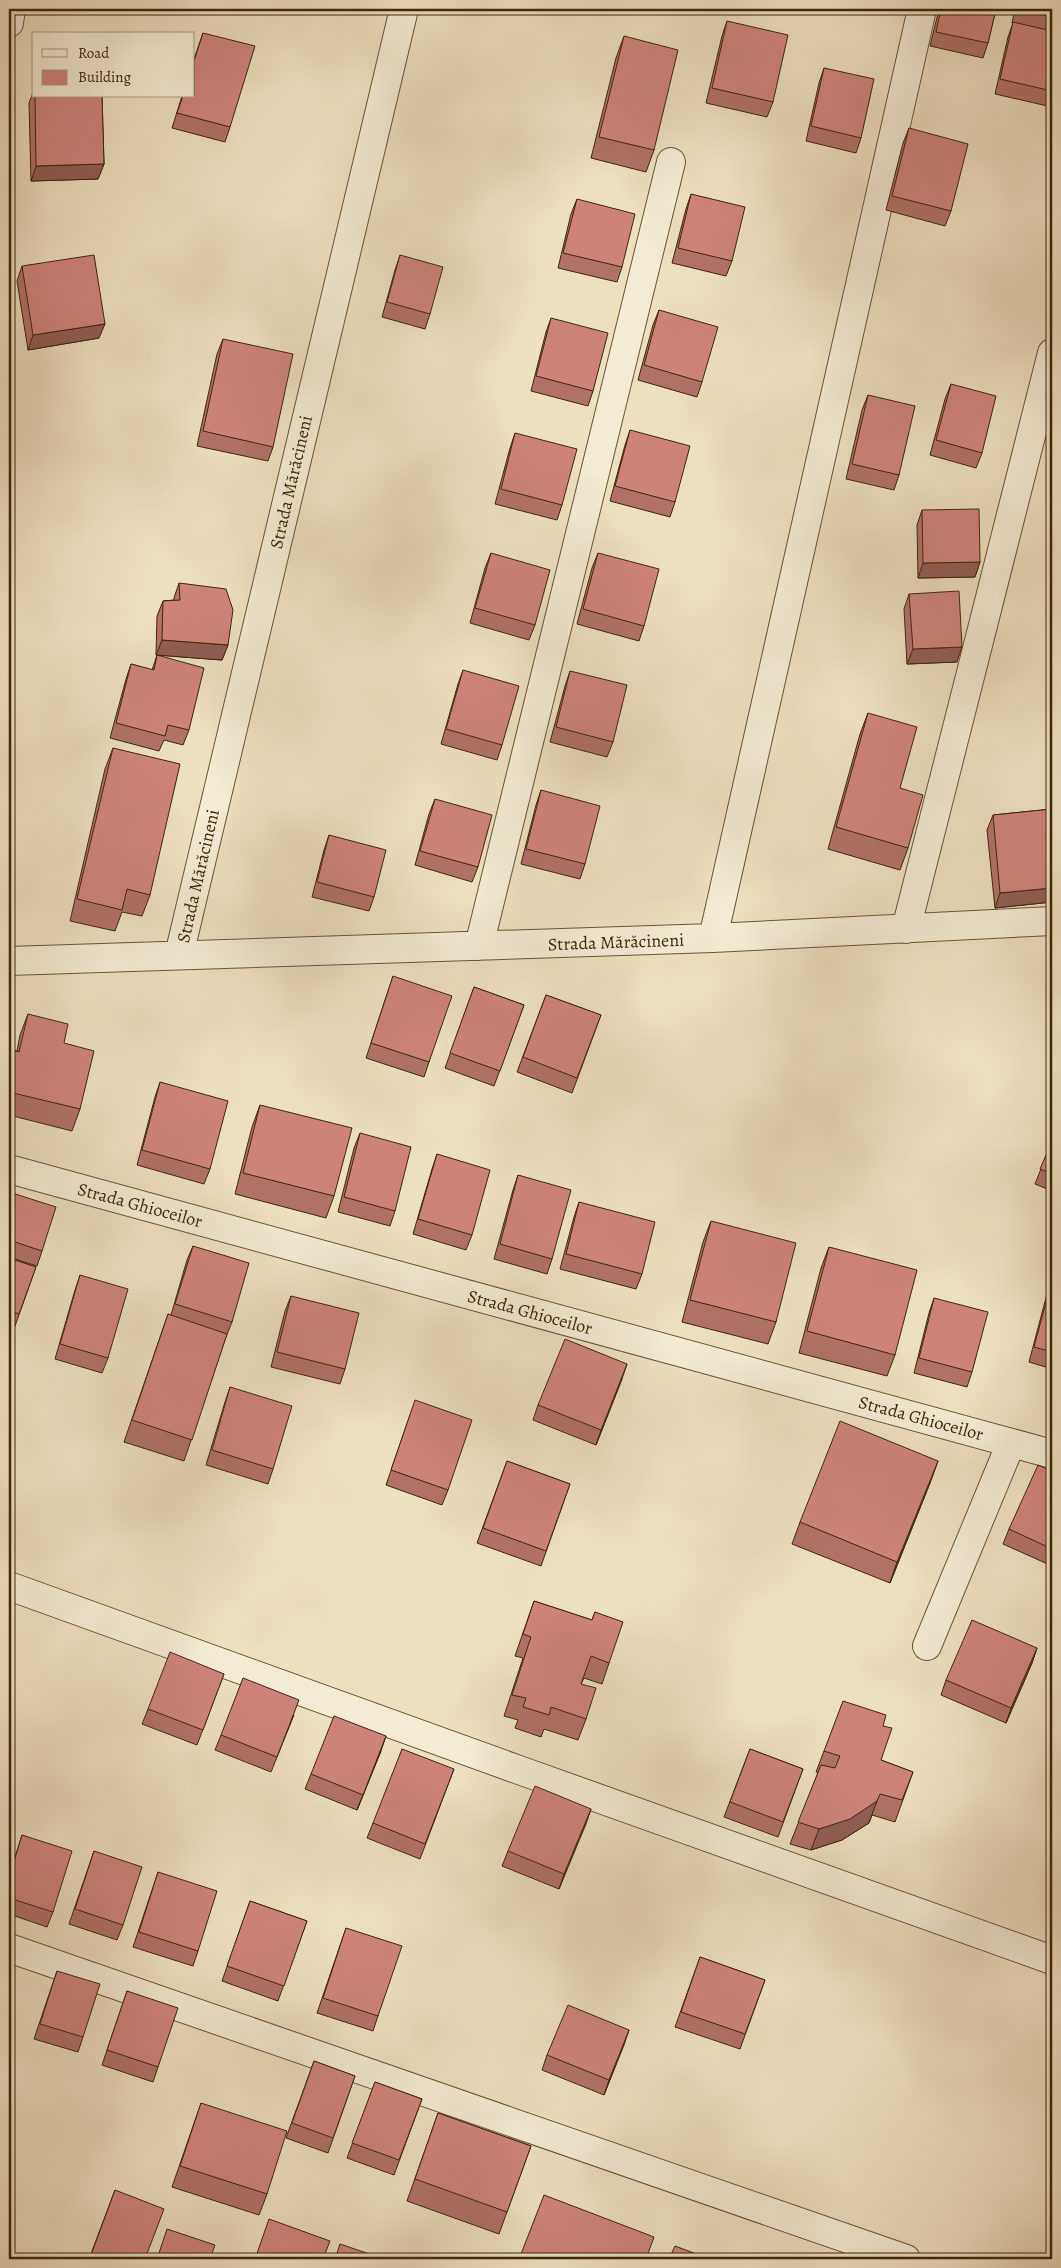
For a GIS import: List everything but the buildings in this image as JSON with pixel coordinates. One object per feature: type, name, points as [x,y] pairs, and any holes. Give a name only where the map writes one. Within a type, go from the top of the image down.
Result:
[{"type":"street","points":[[9,23],[11,9]]},
{"type":"street","name":"Strada Mărăcineni","points":[[179,955],[404,9]]},
{"type":"street","points":[[713,938],[922,9]]},
{"type":"street","points":[[479,946],[671,162]]},
{"type":"street","points":[[906,929],[1052,353]]},
{"type":"street","name":"Strada Mărăcineni","points":[[9,962],[713,938],[1052,921]]},
{"type":"street","name":"Strada Ghioceilor","points":[[9,1169],[1052,1454]]},
{"type":"street","points":[[927,1646],[1011,1443]]},
{"type":"street","points":[[9,1586],[1052,1960]]},
{"type":"street","points":[[9,1948],[906,2259]]}]
